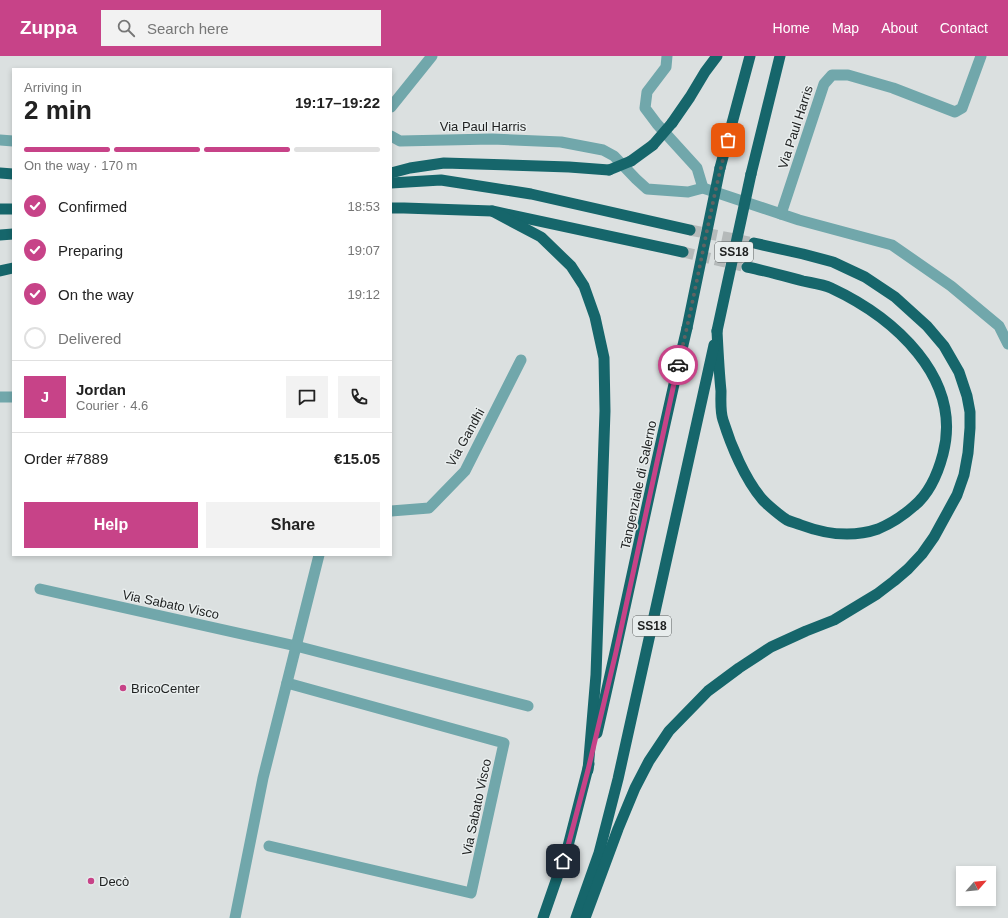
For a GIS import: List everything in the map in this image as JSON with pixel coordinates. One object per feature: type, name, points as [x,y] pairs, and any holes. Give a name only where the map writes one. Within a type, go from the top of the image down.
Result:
[{"type":"highway","points":[[392,173],[410,168],[444,163],[569,167],[609,170],[631,161],[653,145],[672,123],[717,56]]},
{"type":"highway","name":"Tangenziale di Salerno","points":[[543,918],[568,846],[588,770],[616,652],[687,328],[720,168],[750,56]]},
{"type":"highway","name":"SS18","points":[[576,918],[599,853],[618,779],[751,174],[780,56]]},
{"type":"highway","points":[[0,173],[12,174]]},
{"type":"highway","points":[[392,183],[440,180],[524,193],[690,230]]},
{"type":"highway","points":[[392,208],[492,211],[683,252]]},
{"type":"highway","points":[[492,211],[541,237],[572,266],[584,286],[595,317],[604,358],[605,411],[596,675],[588,770]]},
{"type":"highway","points":[[0,235],[12,234]]},
{"type":"highway","points":[[585,918],[635,788],[649,761],[669,731],[708,691],[739,668],[770,647],[834,620],[877,594],[908,569],[922,554],[934,537],[957,495],[964,475],[970,428],[970,412],[967,396],[960,372],[944,346],[927,326],[895,297],[865,277],[833,262],[754,243]]},
{"type":"highway","points":[[717,331],[722,418],[747,477],[763,500],[787,520],[815,530],[836,534],[857,533],[877,529],[897,519],[915,506],[931,487],[940,467],[945,448],[947,429],[944,403],[938,385],[921,356],[898,332],[867,307],[829,287],[747,267]]},
{"type":"highway","points":[[0,271],[12,268]]},
{"type":"street","points":[[392,106],[432,56]]},
{"type":"street","points":[[667,56],[666,67],[647,92],[645,108],[697,168],[703,188]]},
{"type":"street","name":"Via Paul Harris","points":[[781,214],[824,84],[832,75],[848,75],[893,88],[955,112],[962,108],[981,56]]},
{"type":"street","name":"Via Paul Harris","points":[[392,137],[400,141],[492,139],[561,142],[603,150],[614,156],[647,189],[688,192],[703,188],[781,214],[892,245],[951,286],[999,326],[1008,344]]},
{"type":"street","points":[[0,140],[12,141]]},
{"type":"street","name":"Via Gandhi","points":[[392,511],[429,508],[465,471],[522,360]]},
{"type":"street","points":[[0,398],[12,397]]},
{"type":"street","points":[[236,918],[264,778],[319,556]]},
{"type":"street","name":"Via Sabato Visco","points":[[40,589],[296,646],[528,706]]},
{"type":"street","name":"Via Sabato Visco","points":[[268,846],[471,893],[504,743],[287,684]]},
{"type":"tunnel","points":[[690,230],[754,243]]},
{"type":"tunnel","points":[[683,252],[747,267]]},
{"type":"way so far","points":[[678,365],[720,168],[728,140]]},
{"type":"place","name":"BricoCenter","points":[[123,688]]},
{"type":"place","name":"Decò","points":[[91,881]]},
{"type":"route","points":[[563,861],[588,770],[616,652],[678,365]]}]
